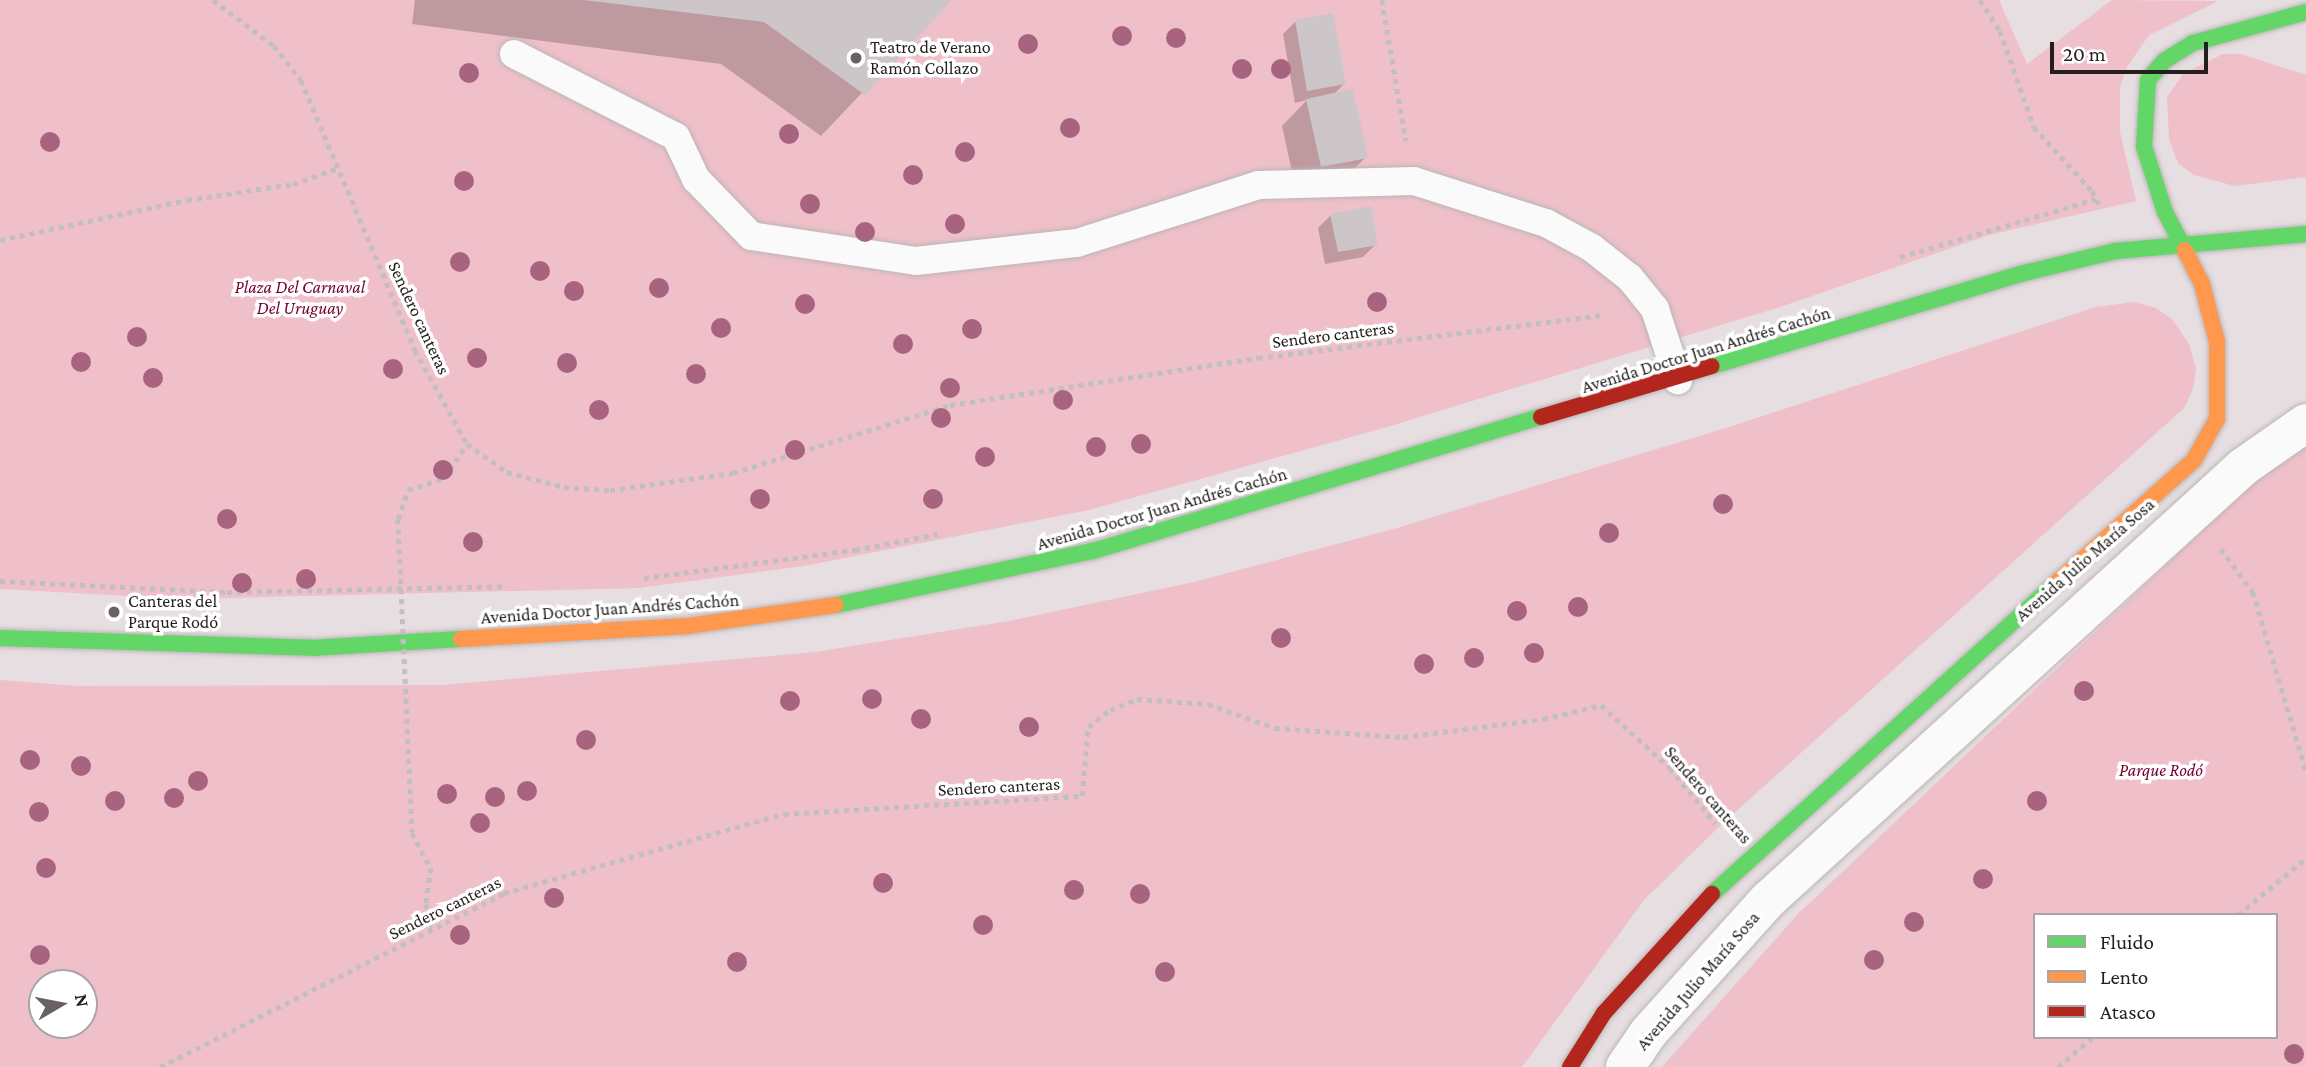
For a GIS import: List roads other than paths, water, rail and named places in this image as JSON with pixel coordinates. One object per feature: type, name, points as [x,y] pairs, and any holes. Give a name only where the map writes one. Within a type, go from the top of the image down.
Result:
[{"type":"main road","name":"Avenida Julio María Sosa","points":[[1570,1067],[1604,1013],[1657,950],[1745,860],[2194,460],[2217,419],[2220,381],[2212,315],[2165,212],[2144,147],[2148,80],[2164,61],[2193,43],[2306,12]]},
{"type":"main road","name":"Avenida Doctor Juan Andrés Cachón","points":[[0,638],[312,648],[688,626],[874,600],[1093,551],[1678,380],[2020,274],[2116,251],[2181,243],[2306,234]]},
{"type":"street","name":"Avenida Julio María Sosa","points":[[1625,1067],[1649,1032],[1768,900],[2195,514],[2243,467],[2306,422]]},
{"type":"lane","points":[[514,54],[676,137],[696,179],[751,236],[916,261],[1077,243],[1259,185],[1414,181],[1546,223],[1592,248],[1630,278],[1655,309],[1678,380]]},
{"type":"place","name":"Teatro de Verano Ramón Collazo","points":[[856,58]]},
{"type":"place","name":"Canteras del Parque Rodó","points":[[114,612]]},
{"type":"park label","name":"Plaza Del Carnaval Del Uruguay","points":[[300,298]]},
{"type":"park label","name":"Parque Rodó","points":[[2161,770]]}]
